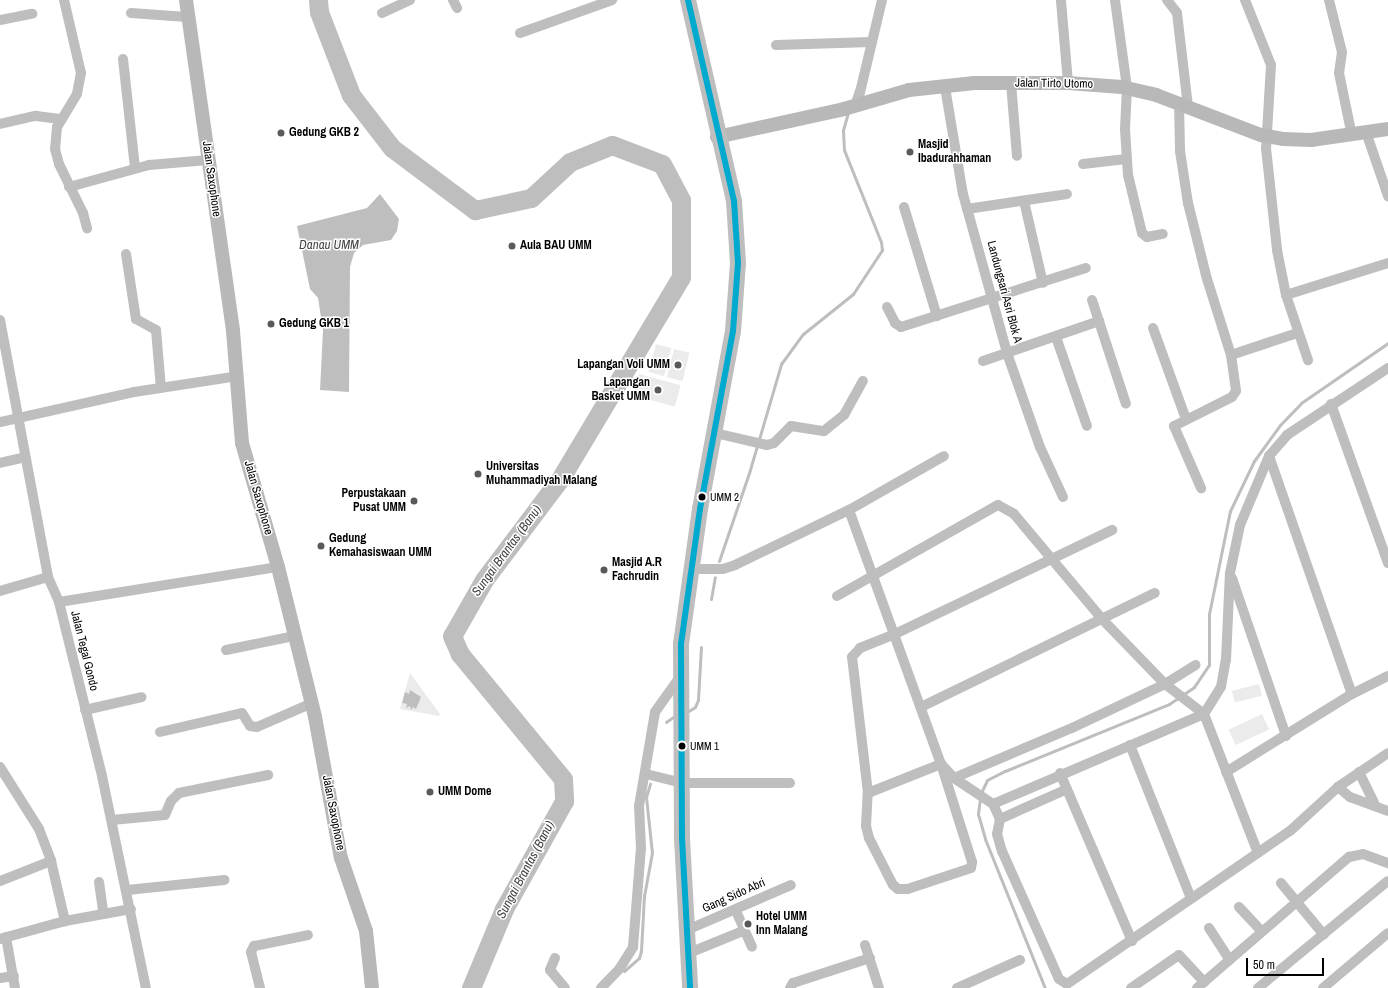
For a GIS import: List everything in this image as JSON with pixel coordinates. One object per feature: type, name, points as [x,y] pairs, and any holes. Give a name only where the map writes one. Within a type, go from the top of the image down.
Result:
[{"type":"main road","name":"Jalan Saxophone","points":[[186,0],[187,17],[238,376],[242,443],[278,567],[310,704],[341,858],[366,931],[372,988]]},
{"type":"main road","points":[[688,0],[717,137],[734,201],[738,263],[733,331],[690,569],[680,644],[680,783],[690,988]]},
{"type":"main road","name":"Jalan Tirto Utomo","points":[[717,137],[851,107],[909,90],[1011,83],[1068,83],[1127,88],[1183,104],[1268,137],[1311,140],[1367,135],[1388,130]]},
{"type":"street","points":[[64,0],[81,73],[78,94],[57,127],[55,149],[69,187],[83,213],[87,228]]},
{"type":"street","points":[[382,13],[410,0]]},
{"type":"street","points":[[520,33],[587,4],[612,0]]},
{"type":"street","points":[[851,107],[867,42],[882,0]]},
{"type":"street","points":[[1116,0],[1127,88],[1126,159],[1142,233],[1147,237],[1163,234]]},
{"type":"street","points":[[1167,0],[1177,13],[1183,104],[1180,151],[1188,203],[1213,300],[1231,355],[1235,394],[1186,419],[1174,428],[1201,488]]},
{"type":"street","points":[[1245,0],[1271,65],[1268,137],[1277,250],[1286,295],[1297,333],[1308,360]]},
{"type":"street","points":[[1329,0],[1342,52],[1339,73],[1352,136]]},
{"type":"street","points":[[1061,1],[1068,83]]},
{"type":"street","points":[[131,13],[187,17]]},
{"type":"street","points":[[0,20],[32,14]]},
{"type":"street","points":[[776,45],[867,42]]},
{"type":"street","points":[[123,59],[135,168]]},
{"type":"street","points":[[1011,83],[1017,156]]},
{"type":"street","name":"Landungsari Asri Blok A","points":[[945,87],[967,209],[1007,353],[1040,447],[1063,497]]},
{"type":"street","points":[[0,124],[36,116],[62,119]]},
{"type":"street","points":[[1367,135],[1388,196]]},
{"type":"street","points":[[1083,164],[1126,159]]},
{"type":"street","points":[[69,187],[135,168],[208,160]]},
{"type":"street","points":[[967,209],[1068,194]]},
{"type":"street","points":[[1024,201],[1043,283]]},
{"type":"street","points":[[904,207],[937,316]]},
{"type":"street","points":[[126,254],[136,319],[156,330],[161,388]]},
{"type":"street","points":[[1286,295],[1388,263]]},
{"type":"street","points":[[887,307],[898,326],[937,316],[1086,268]]},
{"type":"street","points":[[1092,300],[1126,404]]},
{"type":"street","name":"Jalan Tegal Gondo","points":[[0,320],[17,418],[48,577],[58,602],[112,820],[146,988]]},
{"type":"street","points":[[984,362],[1099,321]]},
{"type":"street","points":[[1153,328],[1186,419]]},
{"type":"street","points":[[1231,355],[1297,333]]},
{"type":"street","points":[[1056,337],[1087,426]]},
{"type":"street","points":[[992,803],[1060,773],[1204,714],[1221,687],[1226,660],[1230,573],[1240,525],[1269,456],[1287,435],[1331,404],[1388,368]]},
{"type":"street","points":[[0,422],[161,388],[238,376]]},
{"type":"street","points":[[715,433],[771,445],[791,426],[820,432],[829,428],[844,415],[863,381]]},
{"type":"street","points":[[1331,404],[1388,563]]},
{"type":"street","points":[[690,569],[723,569],[735,565],[849,510],[944,456]]},
{"type":"street","points":[[1269,456],[1352,694]]},
{"type":"street","points":[[0,463],[25,457]]},
{"type":"street","points":[[837,596],[875,577],[998,504],[1014,514],[1050,560],[1103,620],[1167,685],[1204,714],[1258,853]]},
{"type":"street","points":[[849,510],[875,577],[895,634],[941,764],[972,862],[969,869],[908,889],[898,889],[869,838],[866,826],[868,793],[852,657],[860,648],[895,634],[1112,530]]},
{"type":"street","points":[[58,602],[208,576],[278,567]]},
{"type":"street","points":[[1230,573],[1286,736]]},
{"type":"street","points":[[0,591],[48,577]]},
{"type":"street","points":[[921,707],[1103,620],[1155,593]]},
{"type":"street","points":[[226,650],[294,636]]},
{"type":"street","points":[[954,778],[1072,728],[1167,685],[1195,665]]},
{"type":"street","points":[[1226,772],[1352,694],[1388,676]]},
{"type":"street","points":[[601,988],[620,968],[633,947],[641,854],[639,806],[646,774],[655,712],[680,677]]},
{"type":"street","points":[[85,710],[142,697]]},
{"type":"street","points":[[160,732],[242,713],[250,726],[257,727],[310,704]]},
{"type":"street","points":[[1130,745],[1191,898]]},
{"type":"street","points":[[941,764],[954,778],[992,803],[1000,819],[997,834],[1002,851],[1062,983],[1073,982],[1191,898],[1290,831],[1338,787],[1388,753]]},
{"type":"street","points":[[868,793],[941,764]]},
{"type":"street","points":[[0,768],[3,778],[32,815],[51,861],[64,921]]},
{"type":"street","points":[[1359,772],[1374,803]]},
{"type":"street","points":[[1060,773],[1132,941]]},
{"type":"street","points":[[646,774],[680,783],[790,783]]},
{"type":"street","points":[[112,820],[166,815],[171,801],[180,794],[268,775]]},
{"type":"street","points":[[1338,787],[1350,797],[1374,803],[1388,811]]},
{"type":"street","points":[[1000,819],[1067,789]]},
{"type":"street","points":[[1131,988],[1179,956],[1200,985],[1261,931],[1356,854],[1388,863]]},
{"type":"street","points":[[0,881],[51,861]]},
{"type":"street","points":[[127,890],[224,880]]},
{"type":"street","points":[[1258,988],[1388,881]]},
{"type":"street","points":[[99,882],[103,912]]},
{"type":"street","points":[[1281,883],[1324,935]]},
{"type":"street","name":"Gang Sido Abri","points":[[687,930],[736,911],[791,885]]},
{"type":"street","points":[[1239,907],[1261,931]]},
{"type":"street","points":[[15,988],[14,976],[3,938],[103,912],[131,909]]},
{"type":"street","points":[[736,911],[743,932],[752,947]]},
{"type":"street","points":[[1209,928],[1230,960]]},
{"type":"street","points":[[689,953],[743,932]]},
{"type":"street","points":[[1323,988],[1388,932]]},
{"type":"street","points":[[260,988],[251,952],[254,946],[308,935]]},
{"type":"street","points":[[865,945],[879,988]]},
{"type":"street","points":[[555,958],[550,970],[565,988]]},
{"type":"street","points":[[790,988],[793,983],[870,958]]},
{"type":"street","points":[[958,988],[1020,960]]},
{"type":"street","points":[[0,978],[14,976]]},
{"type":"shaded area","name":"Lapangan Voli UMM","points":[[656,344],[671,348],[664,376],[648,372]]},
{"type":"shaded area","name":"Lapangan Voli UMM","points":[[674,349],[690,353],[683,381],[667,377]]},
{"type":"shaded area","name":"Lapangan Basket UMM","points":[[639,374],[681,385],[675,406],[633,395]]},
{"type":"shaded area","points":[[410,673],[440,714],[439,716],[400,709]]},
{"type":"shaded area","points":[[1259,684],[1262,696],[1235,702],[1232,691]]},
{"type":"shaded area","points":[[1262,714],[1269,729],[1236,745],[1228,730]]},
{"type":"water","name":"Danau UMM","points":[[380,194],[399,219],[397,231],[391,240],[363,245],[354,253],[350,267],[349,392],[320,390],[323,330],[318,298],[310,289],[297,226],[367,208]]},
{"type":"water","points":[[410,690],[421,697],[416,709],[413,707],[411,710],[410,706],[406,708],[407,704],[402,703],[405,692],[409,694]]},
{"type":"waterway","name":"Sungai Brantas (Banu)","points":[[318,0],[319,12],[351,95],[392,148],[475,210],[531,198],[570,162],[612,145],[662,164],[681,200],[681,277],[560,479],[484,580],[452,636],[460,654],[563,779],[564,801],[504,909],[471,988]]},
{"type":"waterway","points":[[852,102],[856,90]]},
{"type":"waterway","points":[[719,561],[749,473],[781,364],[803,334],[853,294],[882,250],[881,242],[844,150],[843,130],[848,113]]},
{"type":"waterway","points":[[981,793],[987,780],[1005,771],[1169,704],[1194,687],[1209,665],[1209,614],[1230,511],[1254,461],[1280,425],[1301,403],[1388,343]]},
{"type":"waterway","points":[[711,599],[715,577]]},
{"type":"waterway","points":[[687,712],[695,707],[698,700],[701,647]]},
{"type":"waterway","points":[[666,722],[676,715]]},
{"type":"waterway","points":[[624,971],[639,958],[641,951],[644,896],[652,853],[646,797],[650,784]]},
{"type":"waterway","points":[[980,799],[978,814],[985,839],[1045,988]]},
{"type":"transit line","points":[[688,0],[734,201],[738,263],[733,331],[700,509],[681,644],[682,838],[690,988]]},
{"type":"place","name":"Gedung GKB 2","points":[[281,133]]},
{"type":"place","name":"Masjid Ibadurahhaman","points":[[910,152]]},
{"type":"place","name":"Aula BAU UMM","points":[[512,246]]},
{"type":"place","name":"Gedung GKB 1","points":[[271,324]]},
{"type":"place","name":"Lapangan Voli UMM","points":[[678,365]]},
{"type":"place","name":"Lapangan Basket UMM","points":[[658,390]]},
{"type":"place","name":"Universitas Muhammadiyah Malang","points":[[478,474]]},
{"type":"place","name":"UMM 2","points":[[702,497]]},
{"type":"place","name":"Perpustakaan Pusat UMM","points":[[414,501]]},
{"type":"place","name":"Gedung Kemahasiswaan UMM","points":[[321,546]]},
{"type":"place","name":"Masjid A.R Fachrudin","points":[[604,570]]},
{"type":"place","name":"UMM 1","points":[[682,746]]},
{"type":"place","name":"UMM Dome","points":[[430,792]]},
{"type":"place","name":"Hotel UMM Inn Malang","points":[[748,924]]}]
